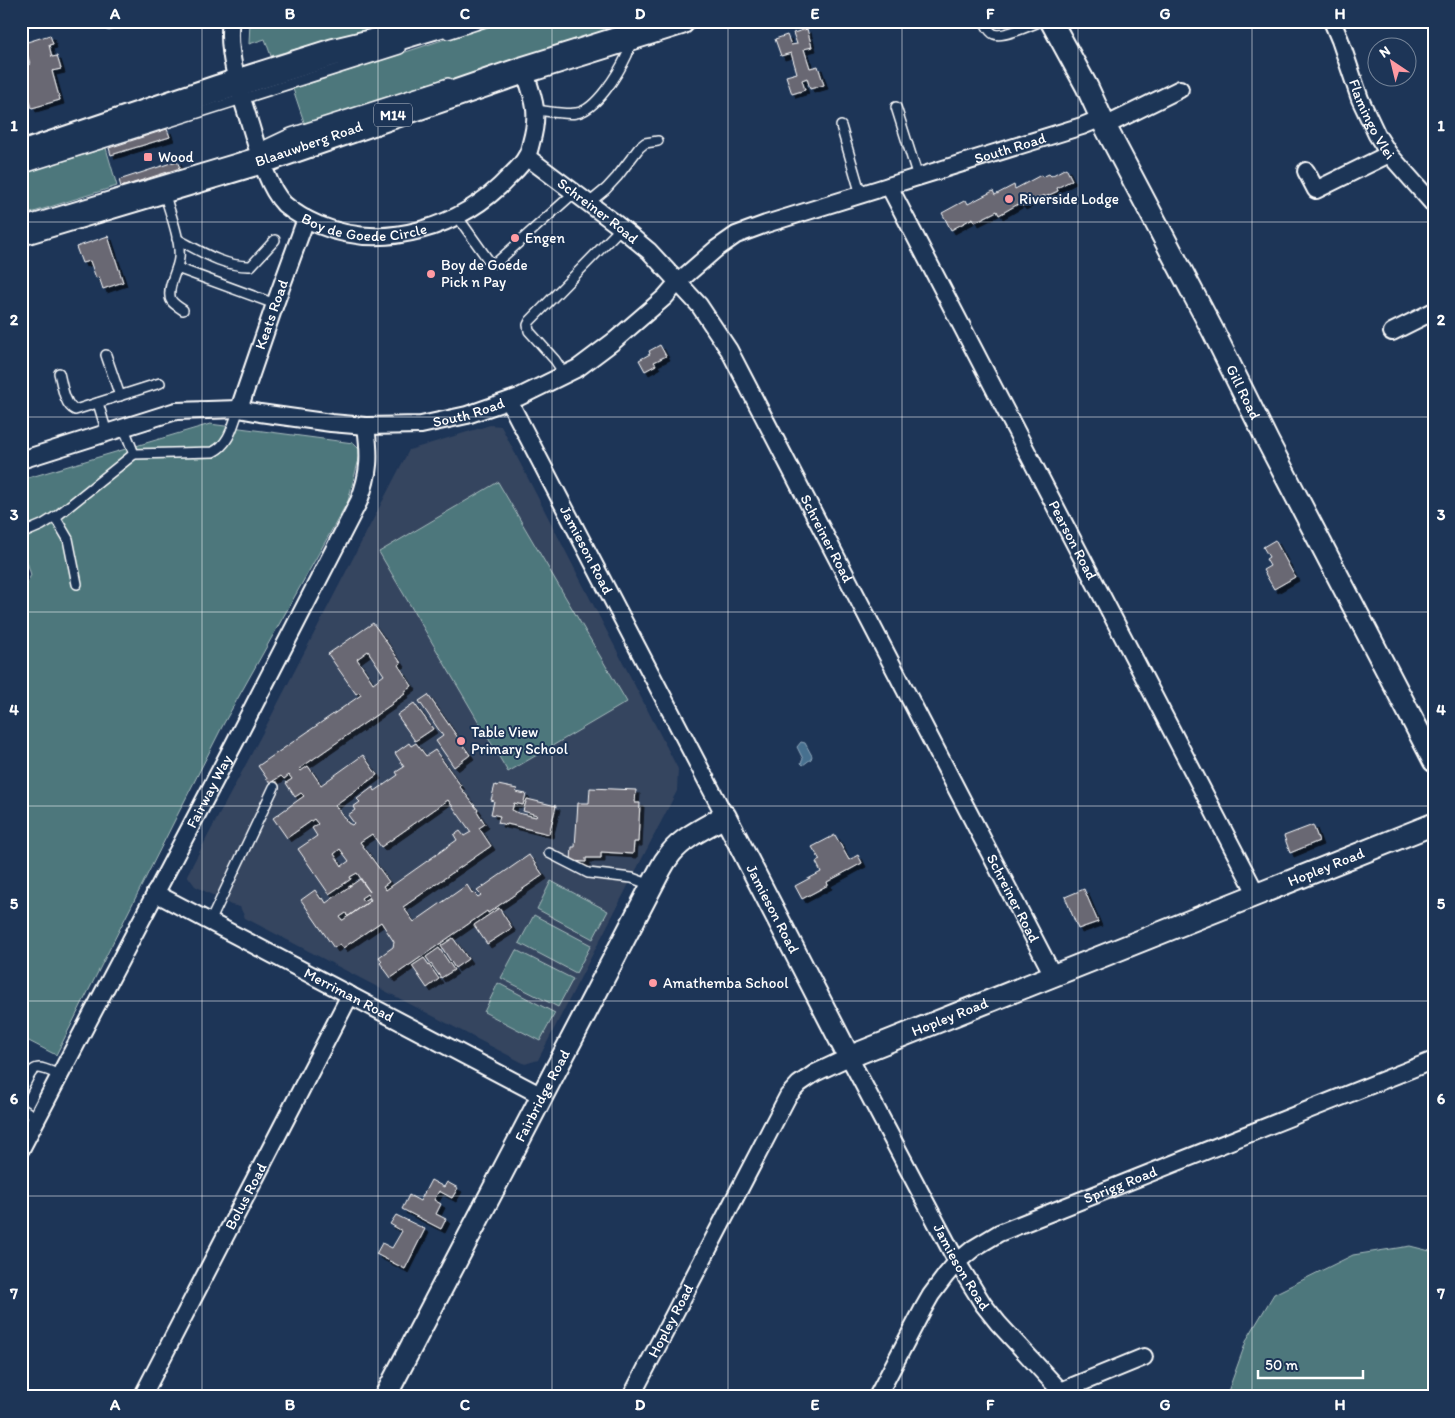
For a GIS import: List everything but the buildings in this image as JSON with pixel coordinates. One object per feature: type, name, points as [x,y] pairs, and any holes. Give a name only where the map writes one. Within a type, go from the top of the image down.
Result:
[{"type":"main road","name":"Blaauwberg Road","points":[[21,232],[163,190],[256,154],[681,21]]},
{"type":"main road","points":[[21,155],[240,90],[334,52],[446,28]]},
{"type":"street","name":"Boy de Goede Circle","points":[[231,21],[230,39],[256,154],[275,192],[296,215],[334,231],[380,236],[416,231],[457,216],[500,187],[527,157],[534,134],[536,110],[534,97],[524,70]]},
{"type":"street","name":"Gill Road","points":[[1051,21],[1087,87],[1103,122],[1213,331],[1268,442],[1434,762]]},
{"type":"street","name":"Flamingo Vlei","points":[[1332,21],[1360,99],[1377,135],[1389,154],[1434,205]]},
{"type":"street","name":"South Road","points":[[21,460],[176,411],[240,409],[331,423],[366,426],[421,425],[467,415],[510,401],[578,368],[614,341],[665,297],[678,282],[716,248],[736,235],[1082,126],[1103,122],[1180,89]]},
{"type":"street","points":[[1306,171],[1316,190],[1389,154]]},
{"type":"street","name":"Schreiner Road","points":[[527,157],[575,192],[649,251],[699,305],[729,350],[1054,976]]},
{"type":"street","name":"Pearson Road","points":[[889,186],[1257,895]]},
{"type":"street","name":"Keats Road","points":[[240,409],[275,304],[306,220]]},
{"type":"street","points":[[1392,332],[1434,311]]},
{"type":"street","name":"Jamieson Road","points":[[510,401],[957,1262],[983,1304],[998,1323],[1064,1394]]},
{"type":"street","name":"Fairway Way","points":[[24,1138],[37,1118],[359,501],[366,484],[369,464],[366,426]]},
{"type":"street","name":"Fairbridge Road","points":[[385,1397],[651,885],[671,853],[697,832],[725,816]]},
{"type":"street","name":"Hopley Road","points":[[632,1397],[788,1096],[799,1084],[815,1073],[849,1057],[1434,824]]},
{"type":"street","name":"Merriman Road","points":[[155,893],[542,1096]]},
{"type":"street","name":"Bolus Road","points":[[142,1397],[350,995]]},
{"type":"street","name":"Sprigg Road","points":[[877,1397],[931,1295],[957,1262],[974,1248],[999,1233],[1434,1060]]},
{"type":"street","points":[[1064,1394],[1144,1357]]},
{"type":"lane","points":[[446,28],[488,21]]},
{"type":"lane","points":[[984,21],[992,33],[999,35],[1007,34],[1041,21]]},
{"type":"lane","points":[[536,110],[576,113],[592,105],[609,87],[627,54],[630,37]]},
{"type":"lane","points":[[21,169],[204,112],[240,90],[405,47]]},
{"type":"lane","points":[[256,154],[291,132],[461,78]]},
{"type":"lane","points":[[896,107],[918,177]]},
{"type":"lane","points":[[841,126],[861,195]]},
{"type":"lane","points":[[589,203],[612,183],[639,148],[645,143],[658,141]]},
{"type":"lane","points":[[163,190],[177,239],[179,256],[170,290],[170,297],[174,304],[183,310]]},
{"type":"lane","points":[[457,216],[489,262],[493,263],[497,262],[575,192]]},
{"type":"lane","points":[[565,375],[555,360],[529,331],[528,325],[621,228]]},
{"type":"lane","points":[[177,239],[216,260],[240,267],[251,266],[275,240]]},
{"type":"lane","points":[[177,268],[275,304]]},
{"type":"lane","points":[[106,355],[120,396]]},
{"type":"lane","points":[[59,373],[68,404],[75,410],[160,383]]},
{"type":"lane","points":[[98,403],[106,433]]},
{"type":"lane","points":[[21,534],[55,517],[134,454],[213,452],[227,440],[240,409]]},
{"type":"lane","points":[[124,428],[134,454]]},
{"type":"lane","points":[[55,517],[68,539],[77,584]]},
{"type":"lane","points":[[210,922],[274,786]]},
{"type":"lane","points":[[549,854],[588,873],[632,878],[651,885]]},
{"type":"lane","points":[[21,1092],[34,1068],[44,1068],[59,1075]]},
{"type":"lane","points":[[21,1108],[37,1118]]},
{"type":"shaded area","name":"Table View Primary School","points":[[490,425],[501,426],[678,769],[677,791],[538,1060],[525,1064],[245,918],[240,907],[231,905],[195,886],[187,875],[409,450]]},
{"type":"shaded area","points":[[801,742],[805,743],[812,756],[803,765],[801,763],[803,759],[797,747]]},
{"type":"green space","points":[[250,21],[397,21],[271,56],[265,39],[249,44]]},
{"type":"green space","points":[[500,21],[636,21],[520,60],[305,125],[293,89]]},
{"type":"green space","points":[[106,148],[117,186],[21,216],[21,174]]},
{"type":"green space","points":[[210,424],[353,443],[361,451],[348,501],[224,723],[56,1055],[21,1037],[21,594],[31,575],[21,542],[21,480]]},
{"type":"green space","points":[[498,482],[627,702],[508,772],[379,552]]},
{"type":"green space","points":[[551,881],[608,911],[593,939],[537,909]]},
{"type":"green space","points":[[534,915],[591,945],[576,973],[519,943]]},
{"type":"green space","points":[[516,950],[573,979],[558,1007],[501,978]]},
{"type":"green space","points":[[498,983],[555,1013],[540,1041],[484,1012]]},
{"type":"green space","points":[[1410,1246],[1434,1252],[1434,1397],[1226,1397],[1247,1339],[1274,1294],[1353,1255]]},
{"type":"place","name":"Wood","points":[[148,157]]},
{"type":"place","name":"Riverside Lodge","points":[[1009,199]]},
{"type":"place","name":"Engen","points":[[515,238]]},
{"type":"place","name":"Boy de Goede Pick n Pay","points":[[431,274]]},
{"type":"place","name":"Table View Primary School","points":[[461,741]]},
{"type":"place","name":"Amathemba School","points":[[653,983]]}]
